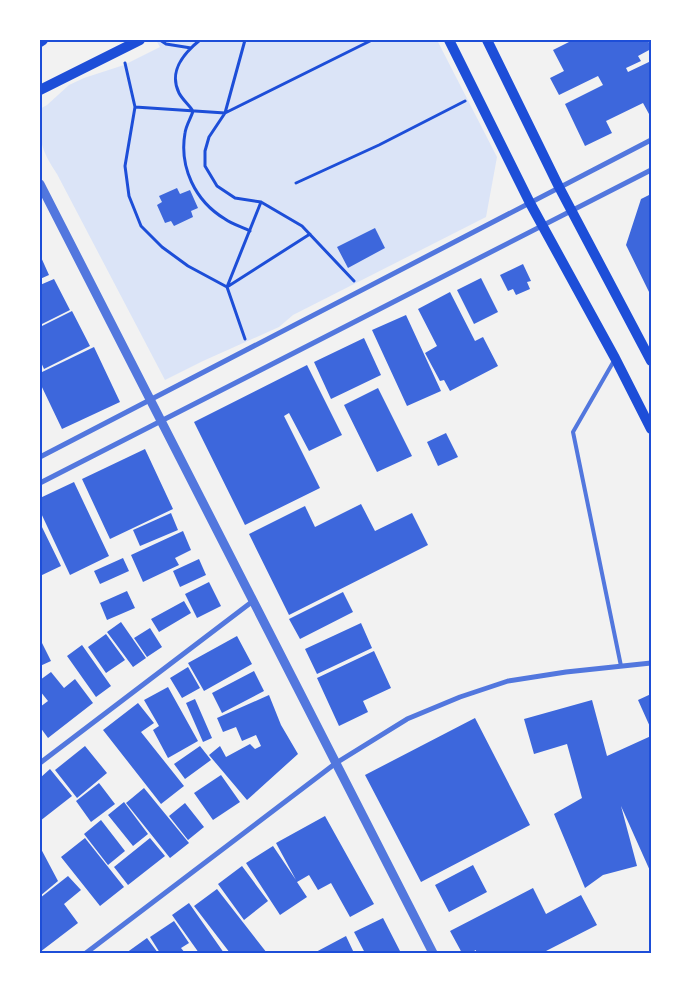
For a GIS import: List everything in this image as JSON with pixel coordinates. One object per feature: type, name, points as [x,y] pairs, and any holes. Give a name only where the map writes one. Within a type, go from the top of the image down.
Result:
[{"type":"main road","points":[[40,90],[140,40]]},
{"type":"main road","points":[[449,40],[530,203],[615,358],[651,430]]},
{"type":"main road","points":[[487,40],[559,187],[651,361]]},
{"type":"street","points":[[40,457],[651,140]]},
{"type":"street","points":[[40,482],[651,170]]},
{"type":"street","points":[[40,184],[433,953]]},
{"type":"street","points":[[40,763],[253,601]]},
{"type":"street","points":[[86,953],[336,763],[408,719],[460,697],[508,681],[651,663]]},
{"type":"lane","points":[[615,358],[573,432],[621,666]]},
{"type":"path","points":[[160,40],[166,44],[191,48]]},
{"type":"path","points":[[193,111],[179,93],[174,76],[182,56],[200,40]]},
{"type":"path","points":[[246,40],[224,113],[210,137],[205,151],[204,166],[217,186],[234,198],[261,202],[302,226],[363,290]]},
{"type":"path","points":[[135,107],[224,113],[372,40]]},
{"type":"path","points":[[122,49],[135,107],[125,166],[129,196],[141,226],[162,247],[188,266],[227,287]]},
{"type":"path","points":[[296,183],[379,145],[477,95]]},
{"type":"path","points":[[193,111],[185,132],[184,156],[188,175],[203,200],[217,213],[224,219],[250,231]]},
{"type":"path","points":[[248,349],[227,287],[261,202]]},
{"type":"path","points":[[227,287],[310,234]]},
{"type":"shaded area","points":[[156,40],[437,40],[497,157],[486,217],[293,315],[279,327],[165,380],[47,157],[42,143],[40,128],[40,109],[69,85],[124,65],[160,47]]},
{"type":"building","points":[[573,40],[648,40],[651,49],[638,56],[641,61],[626,68],[628,72],[651,61],[651,113],[649,114],[643,103],[606,121],[612,133],[585,146],[565,104],[603,85],[598,76],[559,95],[550,78],[564,71],[553,50]]},
{"type":"building","points":[[177,188],[180,194],[190,190],[198,208],[191,211],[193,217],[174,226],[171,221],[165,223],[157,205],[162,202],[159,196]]},
{"type":"building","points":[[651,194],[651,296],[626,245],[641,199]]},
{"type":"building","points":[[375,228],[385,248],[348,268],[337,247]]},
{"type":"building","points":[[40,255],[49,275],[40,279]]},
{"type":"building","points":[[523,264],[531,281],[527,282],[530,289],[516,295],[513,289],[508,291],[500,275]]},
{"type":"building","points":[[481,278],[498,312],[474,324],[457,290]]},
{"type":"building","points":[[54,279],[70,310],[40,325],[40,285]]},
{"type":"building","points":[[450,292],[475,341],[483,337],[498,366],[450,391],[444,380],[440,381],[425,353],[437,346],[418,309]]},
{"type":"building","points":[[72,311],[90,346],[44,369],[40,360],[40,327]]},
{"type":"building","points":[[406,315],[441,391],[407,406],[372,330]]},
{"type":"building","points":[[364,338],[381,375],[331,399],[314,362]]},
{"type":"building","points":[[94,347],[120,402],[62,429],[40,383],[40,373]]},
{"type":"building","points":[[307,365],[342,435],[309,451],[289,413],[284,416],[320,488],[245,525],[194,422]]},
{"type":"building","points":[[378,388],[412,456],[377,472],[344,405]]},
{"type":"building","points":[[446,433],[458,457],[438,466],[427,442]]},
{"type":"building","points":[[145,449],[173,509],[110,539],[82,479]]},
{"type":"building","points":[[74,482],[109,556],[70,575],[40,511],[40,498]]},
{"type":"building","points":[[361,504],[375,531],[412,513],[428,545],[289,615],[249,534],[305,506],[315,527]]},
{"type":"building","points":[[171,513],[178,530],[140,546],[133,530]]},
{"type":"building","points":[[40,523],[61,566],[40,576]]},
{"type":"building","points":[[183,531],[191,550],[175,558],[179,565],[143,582],[131,555]]},
{"type":"building","points":[[123,558],[129,571],[100,584],[94,571]]},
{"type":"building","points":[[199,559],[206,575],[180,587],[173,571]]},
{"type":"building","points":[[209,582],[221,606],[197,618],[185,594]]},
{"type":"building","points":[[127,591],[135,608],[107,620],[100,603]]},
{"type":"building","points":[[343,592],[353,612],[300,639],[289,619]]},
{"type":"building","points":[[184,601],[191,613],[159,632],[151,619]]},
{"type":"building","points":[[121,622],[146,658],[133,667],[107,632]]},
{"type":"building","points":[[361,623],[372,648],[317,674],[305,649]]},
{"type":"building","points":[[150,628],[162,647],[147,657],[134,638]]},
{"type":"building","points":[[106,634],[125,660],[106,673],[88,647]]},
{"type":"building","points":[[237,636],[252,664],[204,691],[188,663]]},
{"type":"building","points":[[40,639],[51,661],[40,666]]},
{"type":"building","points":[[82,645],[111,686],[96,697],[67,656]]},
{"type":"building","points":[[374,651],[391,688],[363,701],[368,712],[339,726],[317,678]]},
{"type":"building","points":[[188,667],[200,688],[182,698],[170,678]]},
{"type":"building","points":[[254,671],[264,691],[222,713],[212,693]]},
{"type":"building","points":[[51,672],[64,688],[75,679],[93,703],[48,738],[40,727],[40,707],[48,701],[40,691],[40,680]]},
{"type":"building","points":[[168,687],[198,741],[168,758],[153,730],[159,726],[144,700]]},
{"type":"building","points":[[651,694],[651,729],[638,700]]},
{"type":"building","points":[[269,695],[281,725],[298,754],[247,800],[209,755],[220,746],[226,757],[250,744],[255,749],[261,746],[256,735],[242,741],[236,727],[223,732],[217,718]]},
{"type":"building","points":[[195,699],[212,738],[203,742],[186,703]]},
{"type":"building","points":[[592,700],[607,756],[651,736],[651,873],[621,806],[637,866],[603,875],[585,888],[554,814],[582,798],[567,744],[534,754],[524,719]]},
{"type":"building","points":[[138,703],[154,723],[141,732],[184,786],[161,804],[103,730]]},
{"type":"building","points":[[475,718],[530,825],[421,882],[365,775]]},
{"type":"building","points":[[85,746],[107,773],[77,798],[55,770]]},
{"type":"building","points":[[200,746],[211,760],[185,779],[174,764]]},
{"type":"building","points":[[50,769],[72,796],[40,821],[40,778]]},
{"type":"building","points":[[221,775],[240,802],[213,820],[194,793]]},
{"type":"building","points":[[99,783],[115,804],[91,822],[76,801]]},
{"type":"building","points":[[144,788],[189,843],[170,858],[126,803]]},
{"type":"building","points":[[124,802],[148,834],[133,846],[108,815]]},
{"type":"building","points":[[185,803],[204,827],[188,840],[169,816]]},
{"type":"building","points":[[325,816],[374,904],[350,917],[331,883],[318,890],[309,875],[297,882],[307,897],[280,915],[246,863],[273,846],[296,880],[276,843]]},
{"type":"building","points":[[101,820],[125,851],[108,865],[84,834]]},
{"type":"building","points":[[85,838],[124,887],[100,906],[61,857]]},
{"type":"building","points":[[150,838],[165,856],[128,885],[114,867]]},
{"type":"building","points":[[40,847],[58,881],[40,896]]},
{"type":"building","points":[[473,865],[487,892],[449,912],[435,885]]},
{"type":"building","points":[[242,866],[268,901],[244,920],[218,884]]},
{"type":"building","points":[[68,876],[81,890],[64,904],[78,923],[40,952],[40,898]]},
{"type":"building","points":[[533,888],[546,914],[581,895],[597,925],[546,951],[546,953],[476,953],[476,950],[470,953],[462,953],[450,931]]},
{"type":"building","points":[[217,889],[267,953],[230,953],[194,906]]},
{"type":"building","points":[[189,903],[224,953],[199,953],[172,915]]},
{"type":"building","points":[[383,918],[401,953],[365,953],[354,932]]},
{"type":"building","points":[[174,921],[189,943],[181,948],[185,953],[160,953],[150,937]]},
{"type":"building","points":[[346,936],[354,953],[314,953]]},
{"type":"building","points":[[147,938],[158,953],[126,953]]}]
